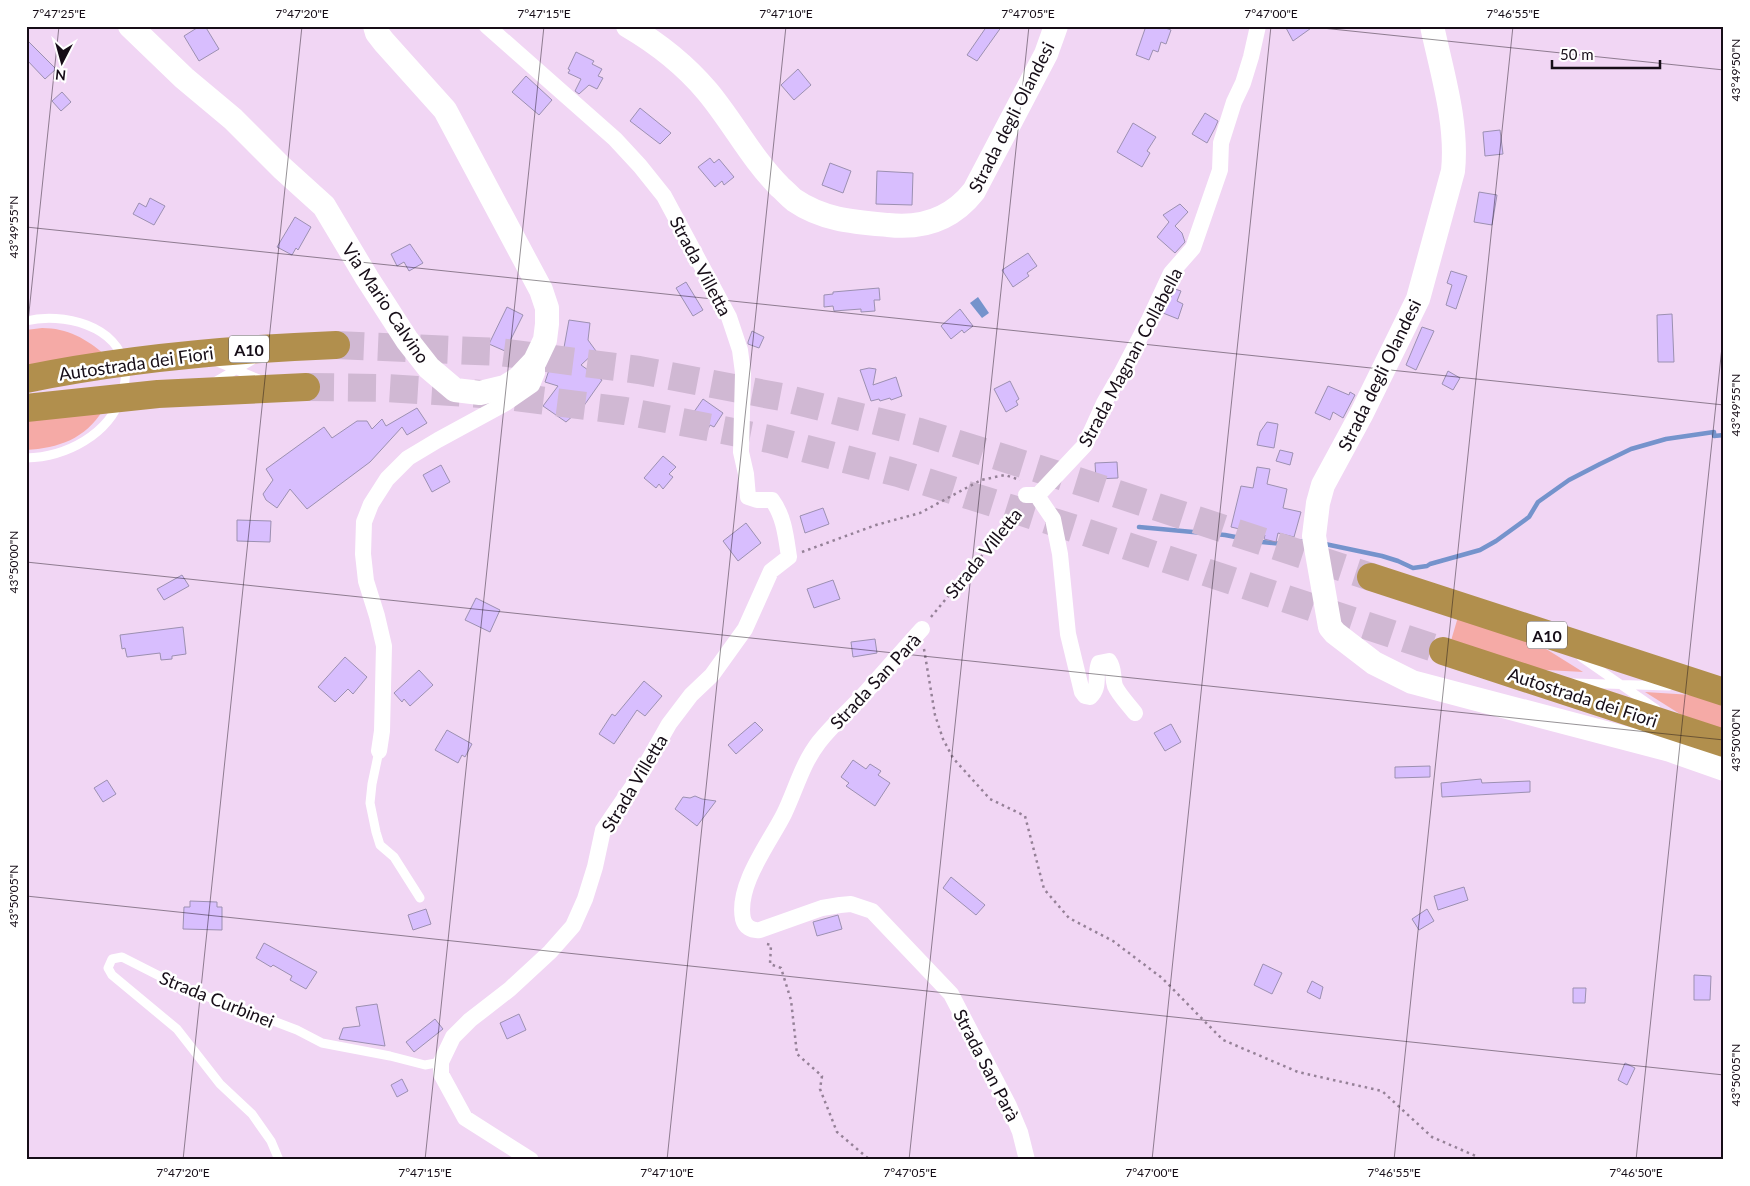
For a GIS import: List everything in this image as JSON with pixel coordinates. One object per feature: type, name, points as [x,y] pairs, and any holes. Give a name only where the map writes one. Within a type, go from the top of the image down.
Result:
[{"type":"highway","name":"Autostrada dei Fiori","points":[[26,379],[58,372],[197,353],[336,345]]},
{"type":"highway","name":"Autostrada dei Fiori","points":[[26,408],[200,391],[306,388]]},
{"type":"highway","name":"A10","points":[[1370,577],[1718,690]]},
{"type":"highway","name":"Autostrada dei Fiori","points":[[1443,651],[1724,743]]},
{"type":"street","name":"Via Mario Calvino","points":[[130,26],[184,78],[233,119],[282,168],[324,206],[407,340],[429,368],[455,390],[480,393],[505,387],[518,379],[535,361],[544,340],[547,308],[541,290],[445,110],[384,42],[377,33],[375,26]]},
{"type":"street","name":"Strada Villetta","points":[[441,1062],[452,1037],[470,1020],[510,989],[550,952],[573,926],[588,891],[603,830],[643,770],[669,724],[690,695],[712,674],[746,629],[771,571],[789,556],[782,520],[772,500],[756,500],[748,496],[741,452],[743,373],[740,350],[729,317],[664,196],[615,139],[487,26]]},
{"type":"street","name":"Strada degli Olandesi","points":[[628,26],[684,67],[707,91],[770,177],[793,200],[814,211],[846,222],[905,227],[928,223],[952,213],[974,191],[1046,54],[1056,26]]},
{"type":"street","name":"Strada Magnan Collabella","points":[[1032,495],[1085,445],[1104,403],[1140,337],[1171,272],[1192,248],[1220,170],[1221,143],[1234,102],[1243,83],[1258,26]]},
{"type":"street","name":"Strada degli Olandesi","points":[[1432,26],[1451,120],[1455,154],[1453,171],[1418,299],[1362,413],[1323,485],[1318,503],[1314,536],[1330,627],[1374,663],[1412,682],[1670,750],[1724,769]]},
{"type":"street","points":[[379,751],[382,731],[384,646],[366,581],[363,554],[364,522],[371,504],[387,479],[408,458],[506,403],[532,385],[537,373],[535,361]]},
{"type":"street","points":[[1032,495],[1040,500],[1053,519],[1060,554],[1068,634],[1082,692],[1085,696],[1090,697],[1093,694],[1097,686],[1096,669],[1099,663],[1109,661],[1112,666],[1116,688],[1135,713]]},
{"type":"street","name":"Strada San Parà","points":[[922,629],[820,740],[806,760],[784,814],[762,851],[746,890],[742,903],[744,922],[753,930],[760,930],[831,906],[851,904],[872,911],[951,994],[1009,1106],[1020,1132],[1027,1160]]},
{"type":"street","points":[[441,1062],[441,1074],[465,1118],[531,1160]]},
{"type":"lane","points":[[26,321],[62,318],[89,325],[118,349],[125,368],[125,383],[119,402],[111,417],[101,428],[73,448],[57,455],[26,458]]},
{"type":"lane","points":[[200,391],[276,347]]},
{"type":"lane","points":[[197,353],[279,388]]},
{"type":"lane","points":[[1554,638],[1689,732]]},
{"type":"lane","points":[[1540,682],[1618,683],[1718,690]]},
{"type":"lane","points":[[379,751],[370,803],[376,832],[380,845],[394,857],[420,898]]},
{"type":"lane","name":"Strada Curbinei","points":[[279,1160],[271,1141],[252,1114],[220,1084],[177,1029],[112,975],[108,968],[112,959],[122,957],[187,990],[297,1030],[322,1043],[425,1065],[441,1062]]},
{"type":"path","name":"Strada Villetta","points":[[789,556],[876,525],[920,513],[981,480],[1005,475],[1023,482],[1032,495],[922,629]]},
{"type":"path","name":"Strada San Parà","points":[[922,629],[935,715],[942,739],[953,758],[990,799],[1026,816],[1044,889],[1069,918],[1113,941],[1162,978],[1223,1040],[1298,1072],[1382,1090],[1432,1137],[1478,1156],[1478,1160]]},
{"type":"path","points":[[760,930],[755,941],[771,945],[770,964],[780,968],[791,1000],[797,1054],[822,1076],[820,1089],[837,1132],[870,1160]]},
{"type":"shaded area","points":[[42,328],[68,332],[91,344],[105,355],[26,369],[26,330]]},
{"type":"shaded area","points":[[103,410],[88,428],[70,440],[49,447],[26,450],[26,420]]},
{"type":"shaded area","points":[[1458,617],[1535,642],[1583,672],[1528,669],[1450,644]]},
{"type":"shaded area","points":[[1645,692],[1708,696],[1724,702],[1724,734],[1699,726]]},
{"type":"water","points":[[978,297],[989,313],[982,318],[970,303]]},
{"type":"building","points":[[200,26],[205,26],[219,49],[199,61],[184,36]]},
{"type":"building","points":[[987,26],[1002,26],[977,61],[967,55]]},
{"type":"building","points":[[1146,26],[1160,26],[1171,30],[1166,44],[1161,42],[1158,52],[1153,50],[1149,60],[1136,55]]},
{"type":"building","points":[[1285,26],[1314,26],[1293,41]]},
{"type":"building","points":[[26,39],[56,69],[45,79],[26,59]]},
{"type":"building","points":[[576,52],[594,61],[592,64],[602,69],[598,76],[603,78],[597,89],[589,85],[579,94],[575,91],[581,79],[568,73],[570,70],[568,69]]},
{"type":"building","points":[[798,69],[811,85],[794,100],[781,85]]},
{"type":"building","points":[[526,76],[552,100],[539,115],[512,92]]},
{"type":"building","points":[[62,92],[71,102],[61,111],[52,101]]},
{"type":"building","points":[[640,108],[671,133],[660,144],[630,121]]},
{"type":"building","points":[[1205,113],[1218,121],[1207,143],[1192,134]]},
{"type":"building","points":[[1133,123],[1156,137],[1147,151],[1150,153],[1142,167],[1117,152]]},
{"type":"building","points":[[1500,130],[1503,154],[1485,156],[1483,132]]},
{"type":"building","points":[[710,158],[714,163],[719,159],[734,177],[724,185],[722,181],[715,187],[698,167]]},
{"type":"building","points":[[830,163],[851,171],[843,193],[822,185]]},
{"type":"building","points":[[877,171],[913,173],[912,205],[876,204]]},
{"type":"building","points":[[1479,192],[1497,195],[1492,225],[1474,222]]},
{"type":"building","points":[[150,198],[165,206],[154,225],[133,214],[139,203],[146,207]]},
{"type":"building","points":[[1180,204],[1188,212],[1175,226],[1182,233],[1185,242],[1175,253],[1157,237],[1169,222],[1163,215]]},
{"type":"building","points":[[295,217],[311,227],[298,250],[296,248],[292,255],[277,247]]},
{"type":"building","points":[[410,244],[423,263],[409,271],[404,262],[397,266],[391,254]]},
{"type":"building","points":[[1028,253],[1037,266],[1027,273],[1029,276],[1013,287],[1002,270]]},
{"type":"building","points":[[1451,271],[1467,276],[1456,309],[1446,305],[1452,285],[1447,283]]},
{"type":"building","points":[[686,282],[703,310],[693,316],[676,288]]},
{"type":"building","points":[[879,288],[880,300],[874,300],[875,311],[861,312],[861,309],[834,311],[833,306],[824,307],[824,295],[833,294],[833,292]]},
{"type":"building","points":[[1175,289],[1181,291],[1177,301],[1183,304],[1178,319],[1163,313]]},
{"type":"building","points":[[507,307],[523,315],[505,351],[489,344]]},
{"type":"building","points":[[960,309],[973,326],[964,333],[962,330],[951,339],[941,326]]},
{"type":"building","points":[[1672,314],[1674,362],[1658,362],[1657,315]]},
{"type":"building","points":[[569,320],[590,323],[588,340],[596,351],[581,365],[602,380],[583,407],[566,422],[543,406],[558,386],[545,382],[552,361],[561,364]]},
{"type":"building","points":[[1422,327],[1434,331],[1416,370],[1406,365]]},
{"type":"building","points":[[752,331],[764,337],[759,348],[748,344]]},
{"type":"building","points":[[876,369],[873,385],[896,377],[902,396],[891,400],[890,398],[871,401],[860,370]]},
{"type":"building","points":[[1448,371],[1460,378],[1453,390],[1442,384]]},
{"type":"building","points":[[1010,381],[1019,399],[1016,401],[1018,405],[1006,412],[994,389]]},
{"type":"building","points":[[1328,386],[1349,395],[1350,392],[1355,395],[1343,418],[1333,412],[1330,420],[1315,413]]},
{"type":"building","points":[[703,399],[723,413],[714,427],[710,425],[707,431],[689,419]]},
{"type":"building","points":[[417,408],[427,423],[407,435],[402,427],[370,462],[307,509],[290,489],[277,508],[266,500],[263,494],[273,480],[266,469],[324,427],[332,438],[357,421],[367,421],[372,429],[382,419],[386,426]]},
{"type":"building","points":[[1267,422],[1278,424],[1274,448],[1257,445],[1260,432]]},
{"type":"building","points":[[1280,450],[1293,453],[1290,465],[1276,461]]},
{"type":"building","points":[[663,456],[676,467],[669,474],[673,477],[663,489],[659,484],[656,488],[644,478]]},
{"type":"building","points":[[1117,462],[1118,478],[1096,479],[1095,463]]},
{"type":"building","points":[[441,465],[450,482],[432,492],[423,475]]},
{"type":"building","points":[[1257,467],[1270,469],[1267,484],[1287,489],[1283,508],[1301,512],[1294,537],[1278,533],[1276,542],[1264,539],[1265,535],[1231,527],[1241,486],[1253,488]]},
{"type":"building","points":[[823,508],[829,524],[805,533],[800,516]]},
{"type":"building","points":[[237,520],[271,521],[270,542],[237,541]]},
{"type":"building","points":[[746,523],[761,543],[738,561],[723,541]]},
{"type":"building","points":[[182,575],[189,586],[164,600],[157,589]]},
{"type":"building","points":[[833,580],[840,599],[814,608],[807,589]]},
{"type":"building","points":[[476,598],[500,610],[490,632],[465,620]]},
{"type":"building","points":[[183,627],[186,654],[172,656],[172,659],[161,660],[160,653],[127,657],[125,648],[122,649],[120,635]]},
{"type":"building","points":[[875,639],[877,653],[853,657],[851,642]]},
{"type":"building","points":[[345,657],[367,677],[353,694],[348,689],[335,702],[318,687]]},
{"type":"building","points":[[419,670],[433,685],[410,706],[404,699],[402,702],[394,693]]},
{"type":"building","points":[[644,681],[662,696],[645,716],[637,710],[614,744],[599,734],[612,714],[615,716]]},
{"type":"building","points":[[755,722],[763,730],[736,754],[728,745]]},
{"type":"building","points":[[1171,724],[1181,742],[1165,751],[1154,733]]},
{"type":"building","points":[[447,730],[472,744],[465,757],[462,755],[458,763],[435,750]]},
{"type":"building","points":[[853,760],[866,769],[870,764],[881,771],[878,775],[890,783],[875,806],[846,786],[849,783],[841,777]]},
{"type":"building","points":[[1430,766],[1430,777],[1395,778],[1395,767]]},
{"type":"building","points":[[1481,779],[1482,783],[1530,781],[1530,792],[1442,797],[1441,783]]},
{"type":"building","points":[[107,780],[116,794],[103,802],[94,788]]},
{"type":"building","points":[[695,796],[716,801],[697,826],[675,809],[683,797],[690,798]]},
{"type":"building","points":[[951,877],[985,905],[976,915],[943,888]]},
{"type":"building","points":[[1464,887],[1468,900],[1438,910],[1434,896]]},
{"type":"building","points":[[190,901],[217,902],[217,907],[222,907],[222,930],[183,929],[184,907],[190,907]]},
{"type":"building","points":[[426,909],[431,924],[413,930],[408,915]]},
{"type":"building","points":[[1427,909],[1434,921],[1419,930],[1412,919]]},
{"type":"building","points":[[838,915],[842,929],[817,936],[813,922]]},
{"type":"building","points":[[264,943],[317,972],[306,989],[290,980],[292,976],[256,958]]},
{"type":"building","points":[[1263,964],[1282,973],[1272,994],[1254,985]]},
{"type":"building","points":[[1694,975],[1711,976],[1710,1000],[1694,1000]]},
{"type":"building","points":[[1312,981],[1323,987],[1320,999],[1307,992]]},
{"type":"building","points":[[1573,988],[1586,988],[1585,1003],[1573,1003]]},
{"type":"building","points":[[377,1004],[385,1046],[339,1039],[343,1028],[360,1026],[356,1007]]},
{"type":"building","points":[[519,1014],[526,1030],[507,1039],[500,1023]]},
{"type":"building","points":[[435,1019],[443,1029],[414,1052],[406,1042]]},
{"type":"building","points":[[1625,1063],[1635,1068],[1627,1085],[1618,1080]]},
{"type":"building","points":[[402,1079],[408,1091],[397,1097],[391,1085]]},
{"type":"waterway","points":[[1325,544],[1382,556],[1413,568],[1427,566],[1480,550],[1496,541],[1529,517],[1538,502],[1569,480],[1631,449],[1666,439],[1714,432],[1714,436],[1724,435]]},
{"type":"waterway","points":[[1139,527],[1225,535],[1283,544],[1308,541]]},
{"type":"tunnel","points":[[336,345],[499,352],[639,370],[781,397],[920,432],[1087,484],[1371,577]]},
{"type":"tunnel","points":[[306,387],[386,388],[498,395],[625,411],[769,439],[898,473],[1079,530],[1443,651]]}]
